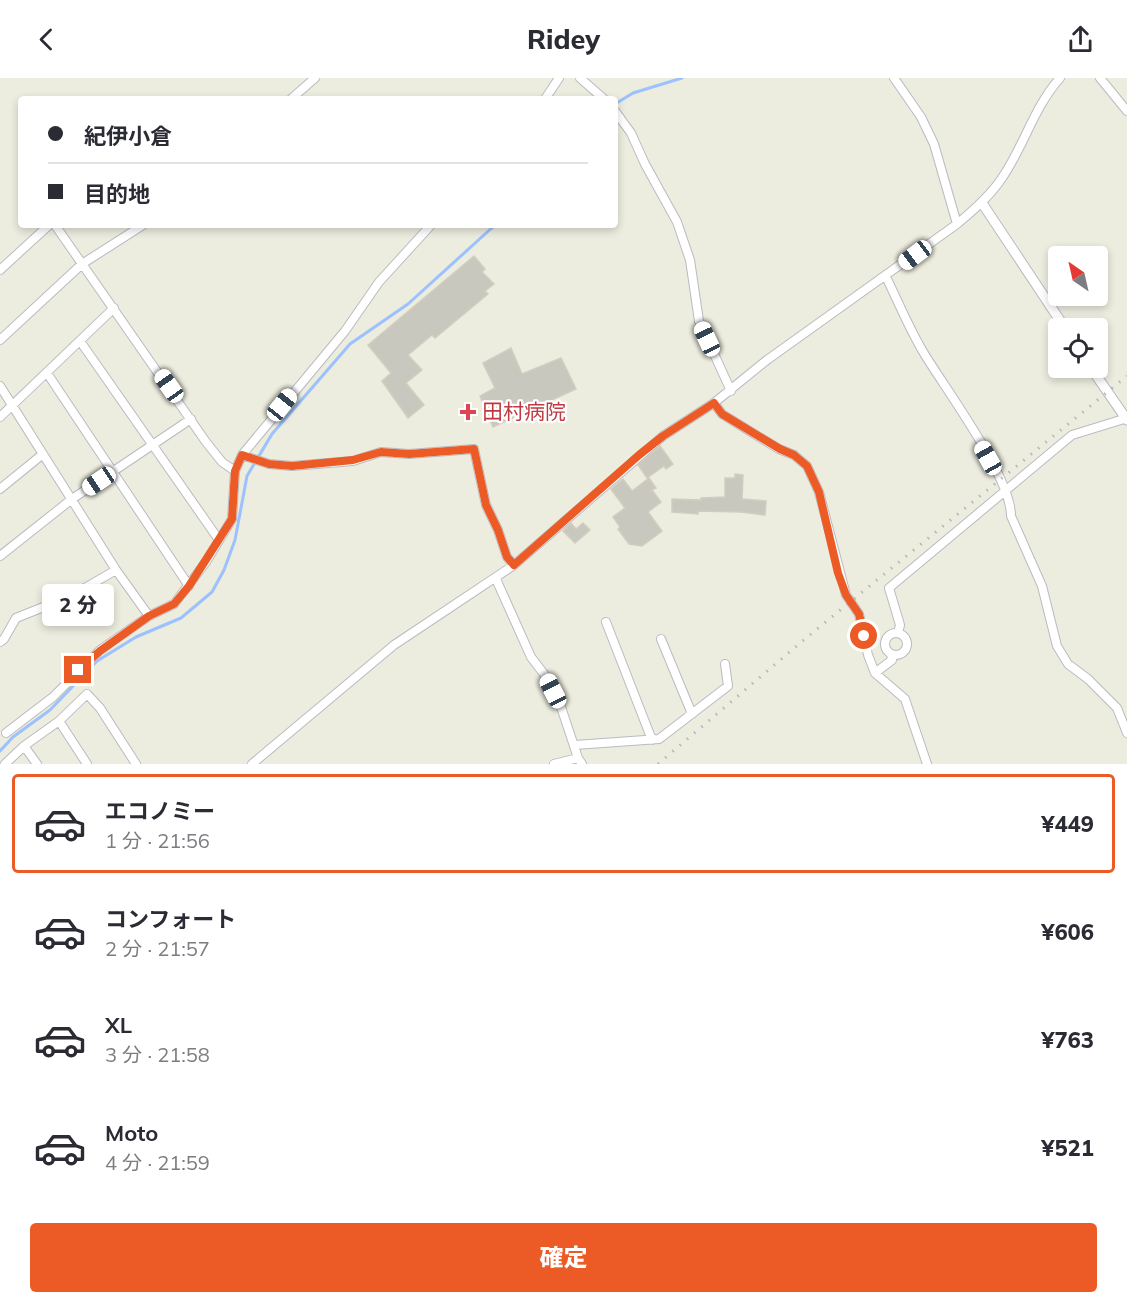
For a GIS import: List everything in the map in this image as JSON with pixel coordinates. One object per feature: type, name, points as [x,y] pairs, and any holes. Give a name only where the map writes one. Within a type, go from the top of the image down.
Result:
[{"type":"street","points":[[294,96],[315,78]]},
{"type":"street","points":[[547,96],[559,78]]},
{"type":"street","points":[[580,78],[601,96]]},
{"type":"street","points":[[894,78],[921,117],[934,144],[957,224]]},
{"type":"street","points":[[252,764],[394,645],[514,565],[663,436],[731,391],[819,322],[886,277],[982,203],[1003,177],[1029,125],[1060,78]]},
{"type":"street","points":[[1100,78],[1127,111]]},
{"type":"street","points":[[618,115],[631,133],[677,222],[690,260],[699,321],[731,391]]},
{"type":"street","points":[[982,203],[1058,318]]},
{"type":"street","points":[[0,270],[47,228]]},
{"type":"street","points":[[57,228],[222,462],[235,471]]},
{"type":"street","points":[[0,340],[82,264],[138,228]]},
{"type":"street","points":[[6,733],[53,697],[100,651],[149,616],[174,604],[189,586],[232,519],[235,471],[244,456],[345,331],[379,282],[428,228]]},
{"type":"street","points":[[886,277],[923,353],[970,423],[1005,492],[1011,507],[1011,516],[1042,586],[1057,646],[1068,664],[1088,679],[1117,708],[1127,733]]},
{"type":"street","points":[[0,417],[114,308]]},
{"type":"street","points":[[80,341],[219,540]]},
{"type":"street","points":[[47,373],[189,586]]},
{"type":"street","points":[[898,633],[900,625],[889,588],[1072,435],[1127,419],[1098,378]]},
{"type":"street","points":[[0,386],[116,570],[149,616]]},
{"type":"street","points":[[714,403],[722,414],[794,455],[807,466],[819,492],[838,573],[846,595],[859,614],[868,655],[875,673],[905,699],[927,764]]},
{"type":"street","points":[[0,556],[72,500],[191,419]]},
{"type":"street","points":[[244,456],[269,464],[292,466],[353,460],[381,452],[409,454],[474,449],[486,505],[507,557],[514,565]]},
{"type":"street","points":[[0,489],[43,454]]},
{"type":"street","points":[[0,642],[16,618],[71,596],[116,570]]},
{"type":"street","points":[[496,579],[531,657],[547,678],[560,704],[580,761],[554,764]]},
{"type":"street","points":[[606,622],[652,740]]},
{"type":"street","points":[[875,673],[892,660],[885,642],[889,635],[898,633],[905,636],[908,646],[901,655],[891,654]]},
{"type":"street","points":[[661,639],[692,714]]},
{"type":"street","points":[[575,745],[659,739],[728,686],[725,664]]},
{"type":"street","points":[[5,764],[24,746],[59,721],[87,694],[100,708],[136,764]]},
{"type":"street","points":[[59,721],[87,764]]},
{"type":"street","points":[[24,746],[37,764]]},
{"type":"building","points":[[474,256],[485,269],[482,272],[494,284],[485,291],[488,294],[435,338],[432,335],[408,355],[422,370],[406,383],[424,405],[408,418],[382,381],[391,373],[368,345]]},
{"type":"building","points":[[511,348],[522,374],[561,358],[576,389],[493,427],[480,396],[495,388],[483,363]]},
{"type":"building","points":[[660,446],[673,464],[666,469],[664,466],[647,478],[638,465]]},
{"type":"building","points":[[735,474],[743,475],[742,499],[766,501],[765,515],[741,512],[698,511],[698,514],[672,512],[672,499],[701,500],[701,498],[725,497],[725,478],[735,478]]},
{"type":"building","points":[[649,478],[656,488],[652,490],[661,502],[648,512],[662,531],[642,546],[629,544],[618,529],[620,527],[613,517],[625,508],[611,489],[623,479],[632,491]]},
{"type":"building","points":[[571,523],[576,529],[583,523],[590,530],[575,543],[563,531]]},
{"type":"waterway","points":[[618,102],[633,93],[682,78]]},
{"type":"waterway","points":[[0,751],[13,737],[50,710],[97,661],[136,637],[181,618],[212,592],[224,570],[235,540],[247,476],[272,434],[350,344],[408,304],[492,228]]},
{"type":"railway","points":[[658,764],[806,638],[1127,376]]},
{"type":"place","name":"田村病院","points":[[468,412]]},
{"type":"route","points":[[78,670],[100,651],[149,616],[174,604],[189,586],[232,519],[235,471],[242,455],[269,464],[292,466],[353,460],[381,452],[409,454],[474,449],[486,505],[507,557],[514,565],[639,455],[663,436],[714,403],[722,414],[794,455],[807,466],[819,492],[830,529],[838,573],[846,595],[859,614],[864,636]]}]
